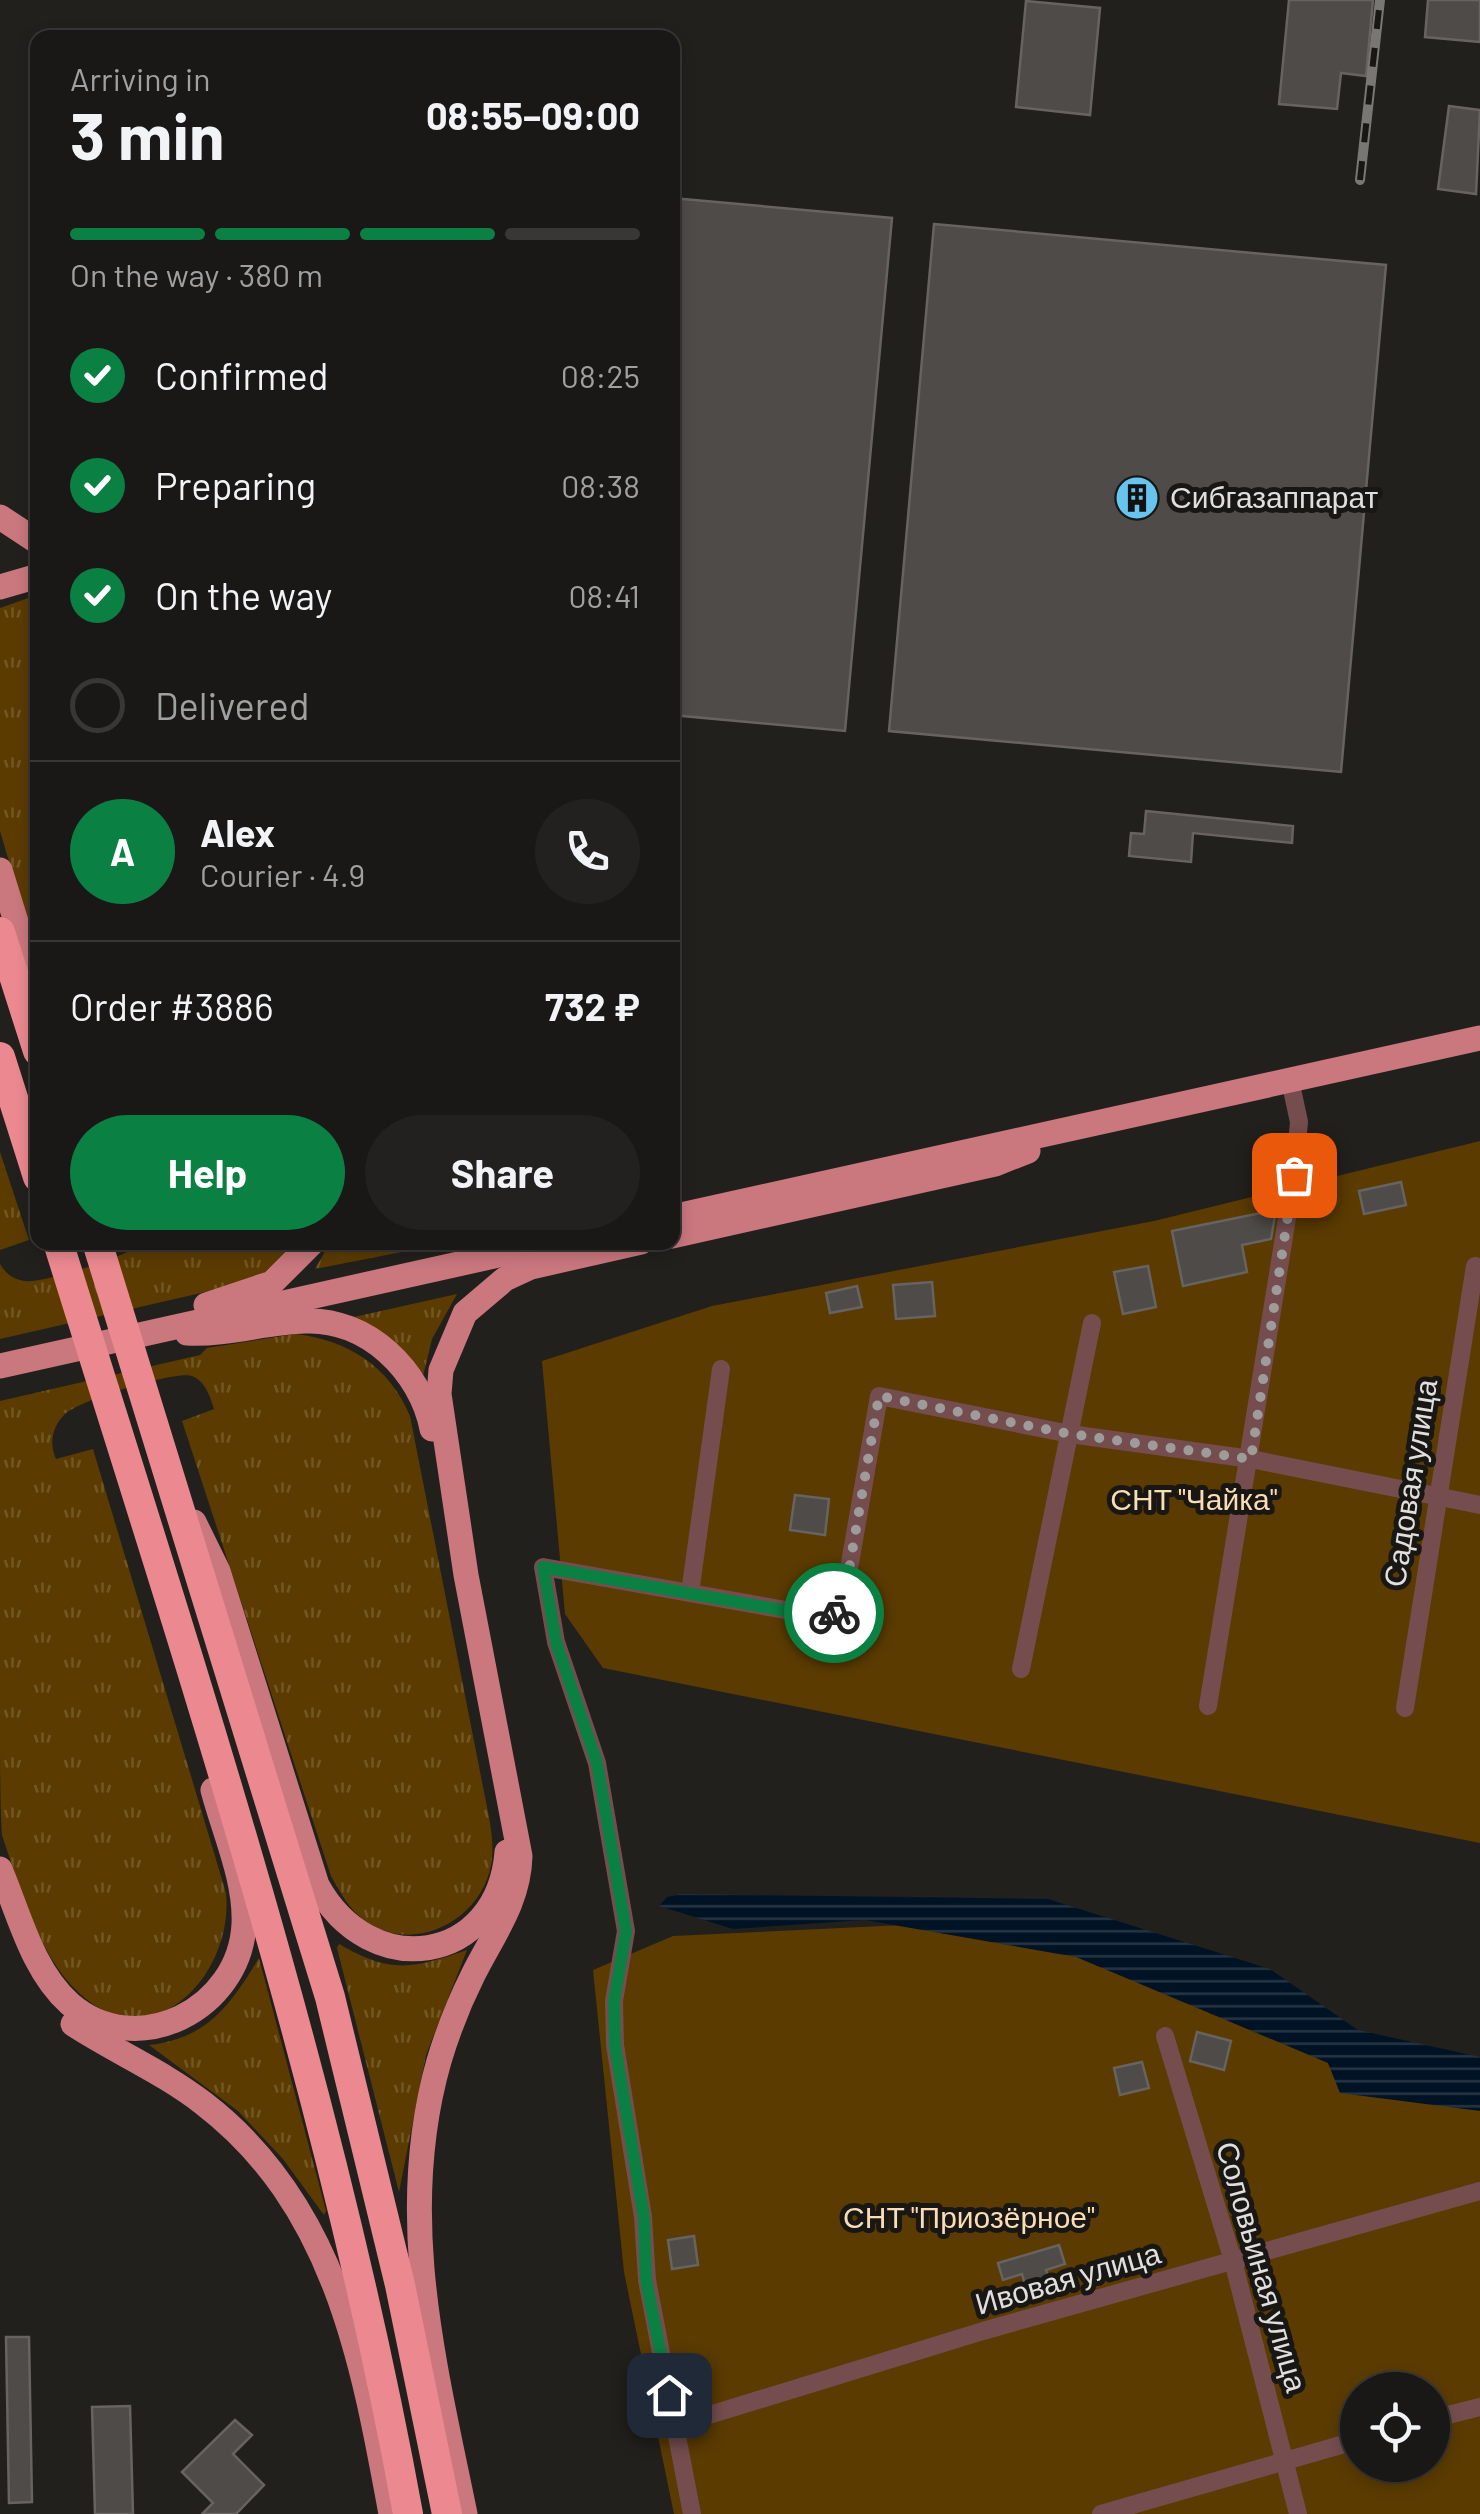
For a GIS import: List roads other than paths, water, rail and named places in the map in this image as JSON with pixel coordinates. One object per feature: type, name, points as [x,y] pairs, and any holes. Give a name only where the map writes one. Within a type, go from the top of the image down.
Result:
[{"type":"highway","points":[[0,932],[30,1027]]},
{"type":"highway","points":[[0,1057],[30,1153]]},
{"type":"highway","points":[[60,1250],[218,1745],[293,2006],[364,2295],[408,2514]]},
{"type":"highway","points":[[101,1250],[330,1997],[447,2514]]},
{"type":"main road","points":[[0,517],[30,537]]},
{"type":"main road","points":[[0,587],[30,578]]},
{"type":"main road","points":[[0,870],[30,967]]},
{"type":"main road","points":[[680,1215],[1480,1038]]},
{"type":"main road","points":[[0,1100],[30,1162]]},
{"type":"main road","points":[[680,1198],[978,1132],[1103,1122]]},
{"type":"main road","points":[[680,1234],[995,1164],[1103,1122]]},
{"type":"main road","points":[[152,1332],[212,1302],[272,1282],[305,1250]]},
{"type":"main road","points":[[0,1366],[521,1250]]},
{"type":"main road","points":[[462,2514],[424,2303],[416,2217],[423,2137],[440,2060],[462,1996],[513,1901],[520,1868],[517,1826],[466,1575],[439,1394],[445,1354],[458,1325],[475,1302],[516,1274],[610,1250]]},
{"type":"main road","points":[[152,1332],[220,1335],[314,1321],[348,1328],[377,1344],[413,1381],[430,1420],[466,1575]]},
{"type":"main road","points":[[0,1352],[52,1354]]},
{"type":"main road","points":[[0,1381],[52,1354]]},
{"type":"main road","points":[[173,1481],[218,1571],[317,1885],[336,1915],[372,1942],[406,1950],[455,1938],[484,1913],[500,1883],[506,1840],[484,1674]]},
{"type":"main road","points":[[0,1869],[51,1982],[83,2014],[112,2026],[152,2028],[188,2016],[217,1990],[238,1957],[244,1920],[238,1881],[151,1588],[135,1490]]},
{"type":"main road","points":[[0,1897],[25,1967],[52,2008],[176,2084],[221,2118],[260,2158],[304,2216],[337,2283],[354,2338],[391,2514]]},
{"type":"street","points":[[1208,1706],[1251,1459],[1299,1122],[1290,1080]]},
{"type":"street","name":"Садовая улица","points":[[1405,1708],[1475,1266]]},
{"type":"street","points":[[1021,1669],[1092,1323]]},
{"type":"street","points":[[690,1593],[721,1369]]},
{"type":"street","points":[[692,2514],[646,2280],[644,2218],[615,2046],[614,2001],[626,1931],[597,1763],[556,1642],[543,1567],[826,1618],[842,1610],[879,1396],[1070,1434],[1251,1459],[1480,1505]]},
{"type":"street","name":"Соловьиная улица","points":[[1165,2036],[1287,2458],[1298,2514]]},
{"type":"street","name":"Ивовая улица","points":[[676,2433],[706,2416],[1480,2191]]},
{"type":"street","points":[[1450,2415],[1480,2407]]},
{"type":"street","points":[[1100,2514],[1340,2445]]},
{"type":"street","points":[[436,2457],[462,2514]]},
{"type":"water","points":[[681,1894],[1048,1899],[1270,1969],[1358,2030],[1480,2057],[1480,2111],[1340,2093],[1328,2063],[1076,1957],[865,1920],[733,1929],[659,1906],[667,1897]]},
{"type":"railway","points":[[1360,180],[1380,0]]},
{"type":"place","name":"Сибгазаппарат","points":[[1137,498]]},
{"type":"park label","name":"СНТ \"Чайка\"","points":[[1194,1500]]},
{"type":"park label","name":"СНТ \"Приозёрное\"","points":[[969,2218]]}]
